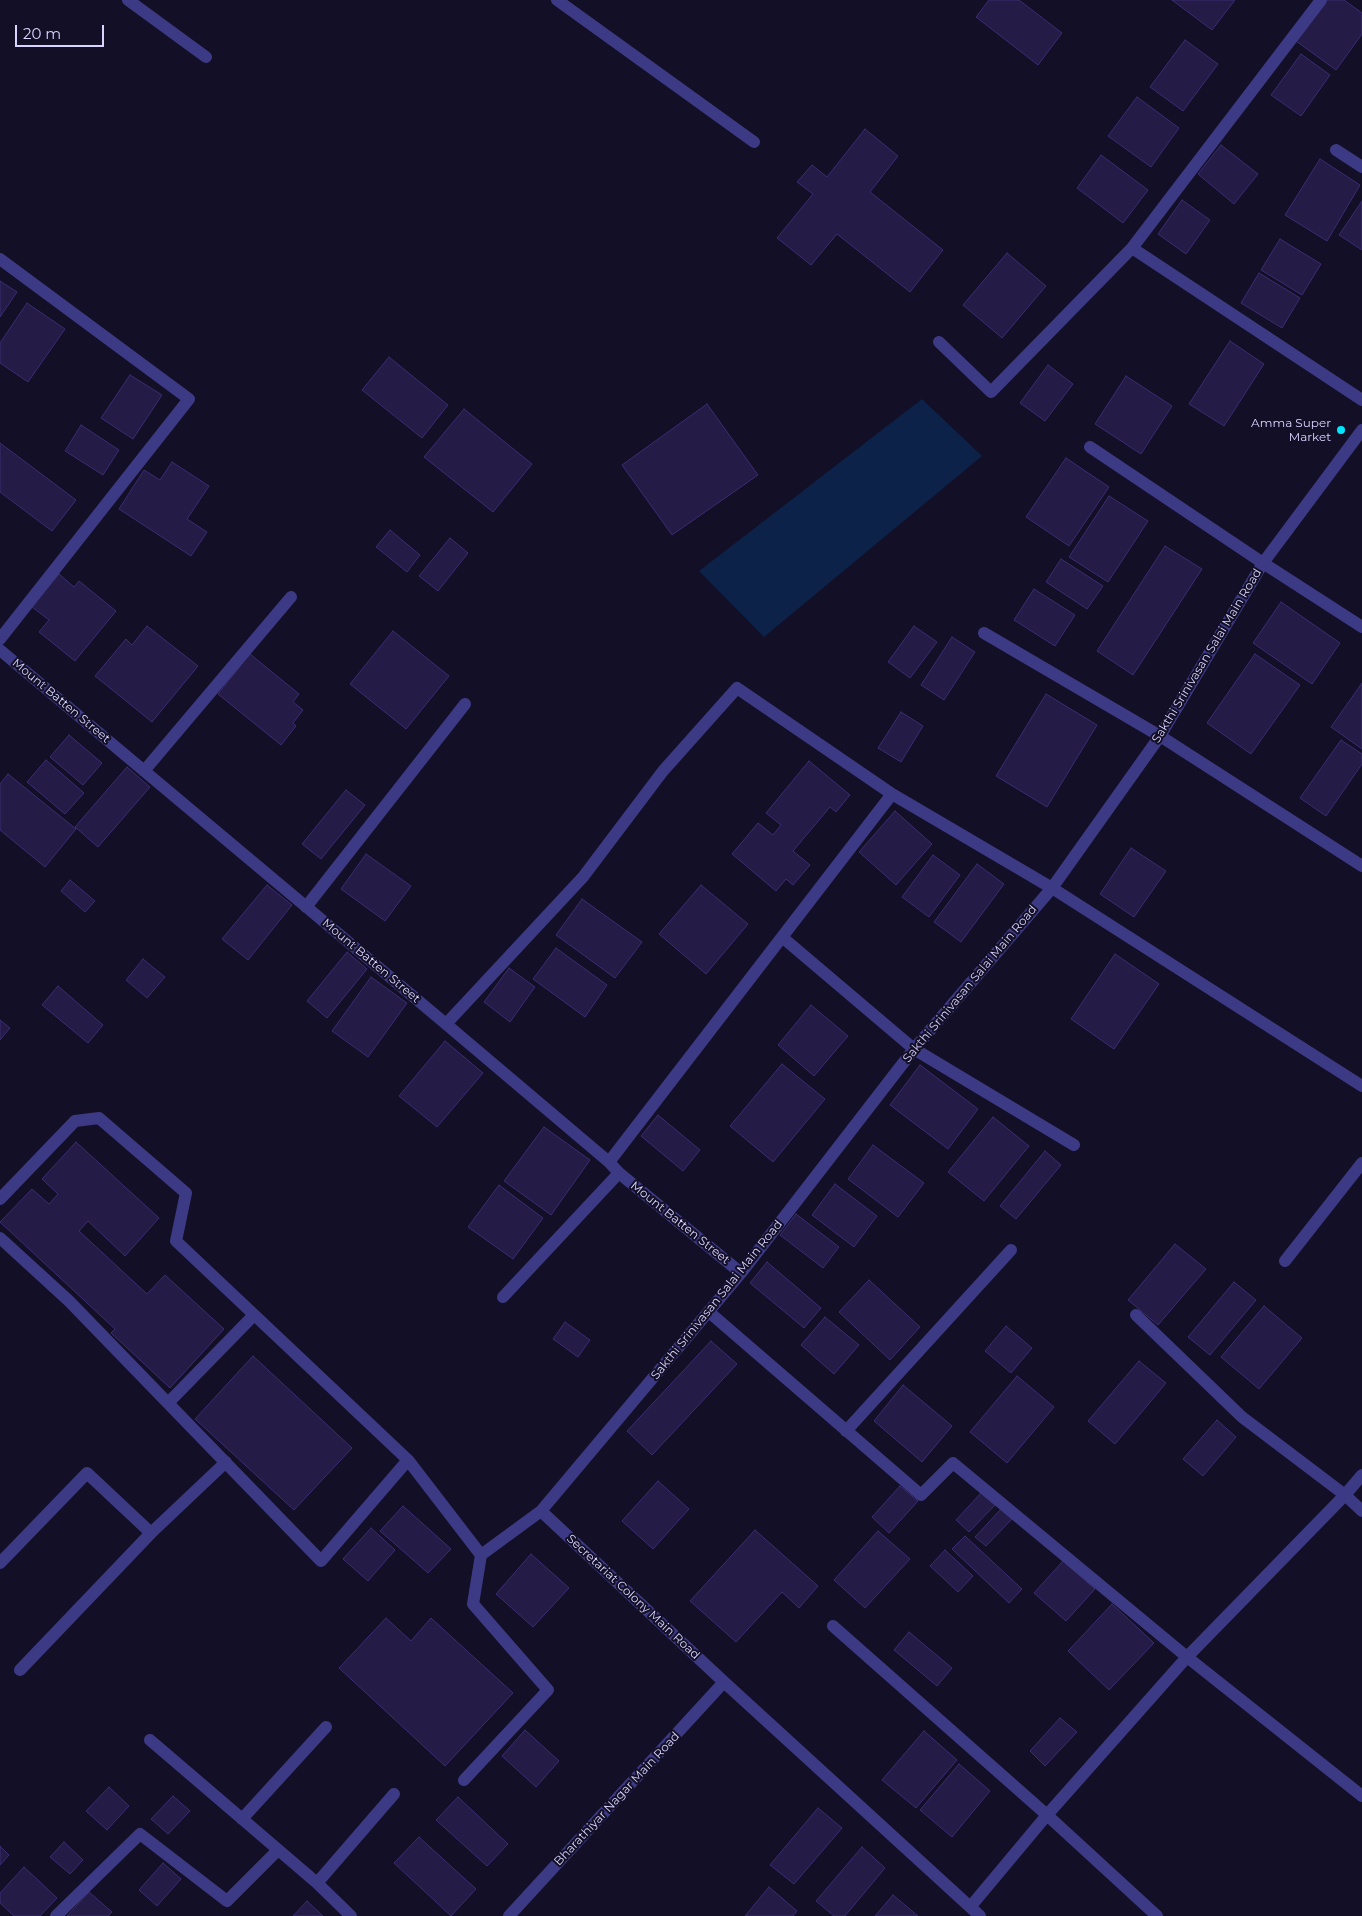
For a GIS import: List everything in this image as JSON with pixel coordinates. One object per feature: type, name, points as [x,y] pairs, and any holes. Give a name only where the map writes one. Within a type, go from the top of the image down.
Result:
[{"type":"street","points":[[128,0],[206,57]]},
{"type":"street","points":[[557,0],[754,142]]},
{"type":"street","points":[[939,342],[991,392],[1132,248],[1321,0]]},
{"type":"street","points":[[1336,150],[1362,167]]},
{"type":"street","points":[[1132,248],[1362,400]]},
{"type":"street","points":[[0,259],[189,399],[0,639]]},
{"type":"street","name":"Sakthi Srinivasan Salai Main Road","points":[[481,1555],[541,1511],[742,1274],[914,1049],[1052,888],[1160,736],[1263,563],[1362,430]]},
{"type":"street","points":[[1090,447],[1362,627]]},
{"type":"street","points":[[144,771],[291,596]]},
{"type":"street","points":[[984,633],[1160,736],[1362,866]]},
{"type":"street","name":"Mount Batten Street","points":[[0,650],[446,1024],[609,1162],[619,1173],[742,1274]]},
{"type":"street","points":[[446,1024],[582,877],[663,770],[737,688],[892,794],[1052,888],[1362,1086]]},
{"type":"street","points":[[306,906],[465,704]]},
{"type":"street","points":[[609,1162],[892,794]]},
{"type":"street","points":[[782,937],[914,1049],[1074,1145]]},
{"type":"street","points":[[0,1199],[75,1121],[99,1118],[186,1193],[176,1241],[408,1460],[481,1555],[473,1604],[548,1690],[464,1780]]},
{"type":"street","points":[[1285,1261],[1362,1163]]},
{"type":"street","points":[[503,1297],[619,1173]]},
{"type":"street","points":[[0,1238],[69,1301],[169,1402],[321,1561],[408,1460]]},
{"type":"street","points":[[846,1431],[1011,1250]]},
{"type":"street","points":[[709,1312],[921,1495],[953,1463],[1186,1657],[1362,1796]]},
{"type":"street","points":[[169,1402],[254,1315]]},
{"type":"street","points":[[1136,1315],[1242,1417],[1345,1495],[1362,1511]]},
{"type":"street","points":[[20,1670],[151,1533],[226,1462]]},
{"type":"street","points":[[0,1563],[87,1473],[151,1533]]},
{"type":"street","points":[[971,1906],[1047,1815],[1186,1657],[1345,1495],[1362,1475]]},
{"type":"street","name":"Secretariat Colony Main Road","points":[[541,1511],[724,1682],[980,1916]]},
{"type":"street","points":[[833,1626],[1047,1815],[1157,1916]]},
{"type":"street","name":"Bharathiyar Nagar Main Road","points":[[509,1916],[724,1682]]},
{"type":"street","points":[[242,1819],[326,1727]]},
{"type":"street","points":[[150,1740],[317,1883],[351,1916]]},
{"type":"street","points":[[317,1883],[394,1794]]},
{"type":"street","points":[[56,1916],[140,1834],[227,1901],[278,1850]]},
{"type":"water","points":[[922,399],[982,456],[764,637],[699,571]]},
{"type":"building","points":[[989,0],[1019,0],[1062,33],[1038,65],[976,17]]},
{"type":"building","points":[[1172,0],[1235,0],[1212,30]]},
{"type":"building","points":[[1326,0],[1344,0],[1362,13],[1362,34],[1336,70],[1296,41]]},
{"type":"building","points":[[1185,40],[1218,64],[1183,111],[1150,87]]},
{"type":"building","points":[[1301,54],[1330,75],[1301,116],[1271,95]]},
{"type":"building","points":[[1137,97],[1179,128],[1151,167],[1108,136]]},
{"type":"building","points":[[865,129],[898,156],[870,192],[943,250],[910,292],[837,234],[811,265],[777,238],[813,194],[797,182],[812,165],[827,177]]},
{"type":"building","points":[[1221,145],[1258,174],[1234,204],[1198,174]]},
{"type":"building","points":[[1101,155],[1148,190],[1123,223],[1077,188]]},
{"type":"building","points":[[1320,159],[1360,185],[1327,241],[1285,215]]},
{"type":"building","points":[[1182,200],[1210,220],[1186,254],[1158,234]]},
{"type":"building","points":[[1362,201],[1362,250],[1339,235]]},
{"type":"building","points":[[1280,239],[1321,264],[1302,295],[1261,270]]},
{"type":"building","points":[[1007,253],[1046,286],[1002,338],[963,305]]},
{"type":"building","points":[[1259,273],[1300,298],[1282,328],[1241,303]]},
{"type":"building","points":[[0,281],[17,292],[0,317]]},
{"type":"building","points":[[27,303],[65,329],[28,382],[0,363],[0,343]]},
{"type":"building","points":[[1230,341],[1264,364],[1224,426],[1189,404]]},
{"type":"building","points":[[389,357],[448,405],[422,438],[362,390]]},
{"type":"building","points":[[1048,365],[1073,384],[1045,421],[1020,403]]},
{"type":"building","points":[[130,375],[162,395],[133,439],[101,418]]},
{"type":"building","points":[[1126,376],[1172,406],[1141,454],[1095,424]]},
{"type":"building","points":[[707,404],[758,475],[672,535],[622,465]]},
{"type":"building","points":[[464,409],[532,464],[493,512],[424,457]]},
{"type":"building","points":[[81,425],[119,450],[103,475],[65,451]]},
{"type":"building","points":[[0,443],[76,500],[52,531],[0,492]]},
{"type":"building","points":[[1066,458],[1109,487],[1069,546],[1026,517]]},
{"type":"building","points":[[172,462],[209,486],[187,519],[207,532],[191,556],[119,509],[144,470],[160,480]]},
{"type":"building","points":[[1109,496],[1148,521],[1108,582],[1069,557]]},
{"type":"building","points":[[390,530],[420,555],[407,572],[376,547]]},
{"type":"building","points":[[450,538],[468,553],[438,591],[419,576]]},
{"type":"building","points":[[1165,546],[1202,569],[1133,675],[1097,651]]},
{"type":"building","points":[[1061,559],[1103,586],[1087,609],[1046,582]]},
{"type":"building","points":[[59,574],[74,587],[79,581],[116,611],[75,661],[39,632],[49,620],[32,607]]},
{"type":"building","points":[[1034,589],[1075,615],[1055,646],[1014,620]]},
{"type":"building","points":[[1281,602],[1340,643],[1312,684],[1253,643]]},
{"type":"building","points":[[147,626],[198,666],[152,722],[95,676],[126,639],[132,645]]},
{"type":"building","points":[[914,626],[937,642],[910,678],[888,662]]},
{"type":"building","points":[[393,631],[449,676],[406,729],[350,684]]},
{"type":"building","points":[[952,637],[975,652],[944,700],[921,685]]},
{"type":"building","points":[[250,654],[299,694],[293,702],[303,710],[293,723],[296,726],[281,745],[218,694]]},
{"type":"building","points":[[1255,654],[1300,685],[1251,754],[1207,723]]},
{"type":"building","points":[[1362,683],[1362,749],[1331,727]]},
{"type":"building","points":[[1046,694],[1097,725],[1047,807],[996,776]]},
{"type":"building","points":[[901,712],[923,726],[901,762],[878,748]]},
{"type":"building","points":[[69,735],[102,763],[83,785],[50,757]]},
{"type":"building","points":[[1341,740],[1362,754],[1362,764],[1326,816],[1300,798]]},
{"type":"building","points":[[46,760],[84,793],[65,814],[27,782]]},
{"type":"building","points":[[809,761],[850,795],[836,812],[830,807],[793,851],[810,865],[793,885],[786,879],[776,891],[732,854],[758,823],[773,835],[781,825],[766,813]]},
{"type":"building","points":[[127,767],[150,787],[98,847],[75,827]]},
{"type":"building","points":[[8,774],[76,829],[45,867],[0,830],[0,784]]},
{"type":"building","points":[[346,790],[365,805],[321,859],[302,844]]},
{"type":"building","points":[[895,811],[932,844],[896,885],[859,852]]},
{"type":"building","points":[[1131,848],[1166,871],[1134,917],[1100,894]]},
{"type":"building","points":[[366,854],[411,886],[385,921],[341,889]]},
{"type":"building","points":[[933,855],[960,875],[929,917],[902,897]]},
{"type":"building","points":[[977,864],[1004,884],[961,942],[934,922]]},
{"type":"building","points":[[70,880],[95,901],[85,912],[61,891]]},
{"type":"building","points":[[267,885],[292,905],[248,960],[222,939]]},
{"type":"building","points":[[701,885],[748,924],[706,974],[659,934]]},
{"type":"building","points":[[582,899],[642,942],[615,978],[556,935]]},
{"type":"building","points":[[556,948],[607,985],[585,1017],[533,979]]},
{"type":"building","points":[[347,952],[367,969],[327,1018],[307,1001]]},
{"type":"building","points":[[1115,954],[1159,984],[1114,1049],[1071,1019]]},
{"type":"building","points":[[143,959],[165,977],[147,998],[126,980]]},
{"type":"building","points":[[509,968],[535,987],[510,1022],[484,1002]]},
{"type":"building","points":[[371,977],[407,1003],[368,1057],[332,1031]]},
{"type":"building","points":[[58,986],[103,1025],[88,1043],[42,1005]]},
{"type":"building","points":[[811,1005],[848,1036],[814,1076],[778,1045]]},
{"type":"building","points":[[0,1020],[10,1028],[0,1040]]},
{"type":"building","points":[[445,1041],[483,1073],[437,1127],[399,1096]]},
{"type":"building","points":[[782,1064],[825,1099],[773,1162],[730,1126]]},
{"type":"building","points":[[920,1065],[978,1109],[948,1149],[890,1105]]},
{"type":"building","points":[[658,1115],[700,1150],[683,1171],[641,1136]]},
{"type":"building","points":[[993,1117],[1029,1146],[984,1201],[948,1172]]},
{"type":"building","points":[[544,1127],[590,1160],[551,1215],[504,1181]]},
{"type":"building","points":[[76,1142],[159,1218],[125,1256],[88,1221],[79,1231],[147,1294],[165,1275],[224,1329],[170,1388],[111,1333],[115,1329],[0,1222],[32,1189],[49,1204],[58,1194],[42,1179]]},
{"type":"building","points":[[873,1145],[924,1183],[898,1217],[848,1179]]},
{"type":"building","points":[[1045,1151],[1061,1165],[1016,1219],[1000,1206]]},
{"type":"building","points":[[835,1184],[877,1216],[854,1247],[812,1215]]},
{"type":"building","points":[[499,1185],[543,1218],[513,1259],[468,1227]]},
{"type":"building","points":[[796,1214],[839,1247],[823,1268],[780,1235]]},
{"type":"building","points":[[1175,1244],[1206,1269],[1158,1325],[1128,1300]]},
{"type":"building","points":[[767,1262],[821,1308],[804,1328],[750,1283]]},
{"type":"building","points":[[869,1280],[920,1327],[890,1360],[839,1312]]},
{"type":"building","points":[[1234,1282],[1256,1300],[1210,1355],[1188,1337]]},
{"type":"building","points":[[1264,1306],[1302,1338],[1259,1389],[1221,1357]]},
{"type":"building","points":[[825,1317],[859,1345],[834,1374],[801,1345]]},
{"type":"building","points":[[565,1322],[590,1340],[578,1357],[553,1339]]},
{"type":"building","points":[[1006,1326],[1032,1348],[1011,1373],[985,1351]]},
{"type":"building","points":[[711,1341],[737,1364],[652,1455],[627,1431]]},
{"type":"building","points":[[253,1356],[352,1448],[294,1510],[195,1419]]},
{"type":"building","points":[[1139,1361],[1166,1383],[1115,1444],[1088,1421]]},
{"type":"building","points":[[1017,1376],[1054,1407],[1007,1463],[970,1432]]},
{"type":"building","points":[[903,1385],[952,1426],[922,1462],[874,1421]]},
{"type":"building","points":[[1217,1420],[1236,1437],[1203,1476],[1183,1459]]},
{"type":"building","points":[[658,1481],[689,1509],[653,1549],[622,1521]]},
{"type":"building","points":[[900,1486],[918,1501],[889,1533],[872,1517]]},
{"type":"building","points":[[981,1493],[995,1505],[969,1532],[956,1520]]},
{"type":"building","points":[[403,1506],[451,1549],[428,1573],[380,1531]]},
{"type":"building","points":[[1001,1509],[1012,1519],[986,1546],[975,1537]]},
{"type":"building","points":[[371,1528],[395,1550],[368,1581],[343,1559]]},
{"type":"building","points":[[755,1530],[818,1586],[799,1608],[782,1592],[736,1642],[690,1601]]},
{"type":"building","points":[[878,1531],[910,1559],[865,1608],[834,1580]]},
{"type":"building","points":[[965,1536],[1022,1589],[1009,1603],[952,1549]]},
{"type":"building","points":[[945,1550],[973,1576],[958,1592],[930,1566]]},
{"type":"building","points":[[531,1554],[569,1588],[533,1627],[496,1594]]},
{"type":"building","points":[[1063,1561],[1095,1589],[1066,1621],[1034,1593]]},
{"type":"building","points":[[1112,1604],[1154,1643],[1109,1690],[1068,1651]]},
{"type":"building","points":[[386,1618],[411,1641],[431,1618],[513,1693],[445,1766],[339,1668]]},
{"type":"building","points":[[909,1632],[952,1668],[937,1686],[894,1650]]},
{"type":"building","points":[[1060,1718],[1077,1732],[1045,1766],[1030,1751]]},
{"type":"building","points":[[525,1730],[559,1761],[536,1787],[502,1756]]},
{"type":"building","points":[[924,1731],[957,1760],[916,1808],[882,1780]]},
{"type":"building","points":[[959,1764],[990,1791],[952,1837],[920,1810]]},
{"type":"building","points":[[109,1787],[129,1806],[107,1830],[86,1811]]},
{"type":"building","points":[[173,1796],[190,1811],[168,1834],[151,1819]]},
{"type":"building","points":[[458,1797],[508,1844],[487,1866],[436,1820]]},
{"type":"building","points":[[818,1808],[842,1828],[794,1884],[770,1865]]},
{"type":"building","points":[[419,1837],[476,1889],[451,1916],[394,1863]]},
{"type":"building","points":[[64,1842],[83,1860],[70,1874],[50,1857]]},
{"type":"building","points":[[0,1846],[9,1855],[0,1865]]},
{"type":"building","points":[[862,1847],[885,1868],[845,1916],[834,1916],[816,1901]]},
{"type":"building","points":[[163,1863],[181,1879],[157,1906],[139,1890]]},
{"type":"building","points":[[24,1867],[57,1898],[40,1916],[14,1916],[0,1903],[0,1893]]},
{"type":"building","points":[[769,1887],[797,1911],[793,1916],[745,1916]]},
{"type":"building","points":[[89,1892],[112,1912],[108,1916],[67,1916]]},
{"type":"building","points":[[893,1895],[918,1916],[875,1916]]},
{"type":"building","points":[[307,1901],[323,1916],[293,1916]]},
{"type":"place","name":"Amma Super Market","points":[[1341,430]]}]
